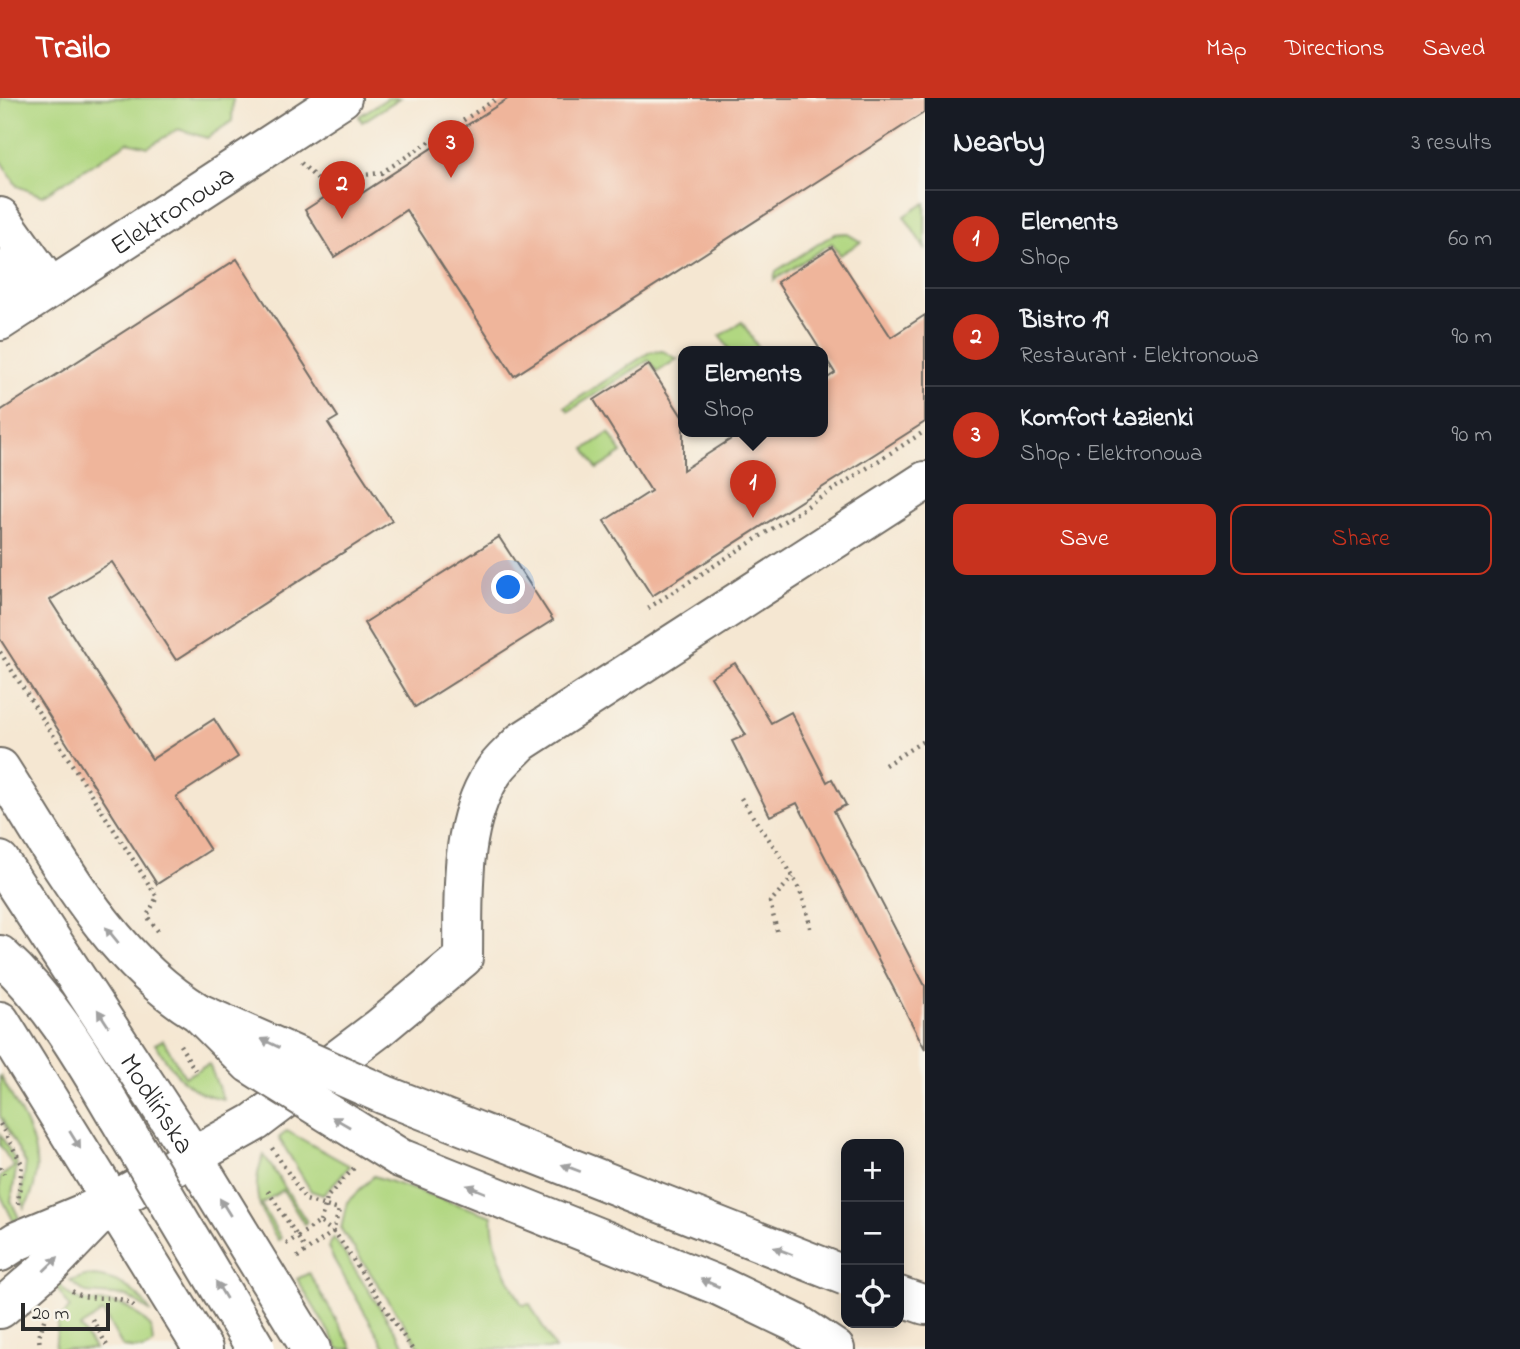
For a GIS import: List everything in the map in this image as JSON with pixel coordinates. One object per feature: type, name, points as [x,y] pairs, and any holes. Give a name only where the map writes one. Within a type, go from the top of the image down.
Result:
[{"type":"main road","name":"Elektronowa","points":[[25,305],[342,98]]},
{"type":"main road","points":[[0,217],[25,305]]},
{"type":"main road","points":[[0,270],[25,305]]},
{"type":"main road","points":[[0,1252],[17,1241],[113,1201],[194,1158],[280,1106],[463,958],[465,869],[475,811],[492,773],[521,742],[925,481]]},
{"type":"main road","points":[[0,768],[108,930],[169,995],[188,1028],[250,1063],[400,1158],[717,1285],[796,1323],[835,1349]]},
{"type":"main road","name":"Modlińska","points":[[0,861],[194,1158],[311,1349]]},
{"type":"main road","points":[[0,955],[39,994],[74,1044],[256,1349]]},
{"type":"main road","points":[[0,1021],[203,1349]]},
{"type":"main road","points":[[188,1028],[266,1041],[323,1070],[841,1274]]},
{"type":"main road","points":[[0,1309],[52,1263],[113,1201]]},
{"type":"main road","points":[[904,1298],[925,1305]]},
{"type":"path","points":[[303,164],[326,188],[351,172],[355,176],[381,173],[498,98]]},
{"type":"path","points":[[648,608],[925,432]]},
{"type":"path","points":[[885,765],[925,740]]},
{"type":"path","points":[[741,798],[778,850],[793,877],[808,908],[810,928]]},
{"type":"path","points":[[777,932],[770,902],[793,877]]},
{"type":"path","points":[[188,1028],[195,1070]]},
{"type":"path","points":[[0,1124],[22,1164],[16,1198],[22,1214]]},
{"type":"path","points":[[0,1167],[4,1174]]},
{"type":"path","points":[[268,1191],[306,1250]]},
{"type":"path","points":[[278,1248],[320,1222],[336,1234],[412,1349]]},
{"type":"path","points":[[69,1289],[86,1298],[123,1300],[141,1312]]},
{"type":"path","points":[[92,1319],[109,1349]]},
{"type":"green space","points":[[0,98],[233,98],[232,121],[207,138],[178,129],[148,147],[128,142],[42,196],[17,186],[0,160]]},
{"type":"green space","points":[[388,98],[400,98],[362,122],[359,116]]},
{"type":"green space","points":[[925,203],[925,249],[904,216]]},
{"type":"green space","points":[[846,233],[861,242],[840,255],[832,243],[774,280],[776,271],[834,234]]},
{"type":"green space","points":[[742,322],[757,346],[727,346],[720,336]]},
{"type":"green space","points":[[663,351],[677,359],[657,372],[649,360],[569,411],[565,407],[650,352]]},
{"type":"green space","points":[[609,433],[622,453],[597,469],[585,449]]},
{"type":"green space","points":[[163,1040],[185,1077],[209,1064],[223,1099],[199,1092],[182,1080],[155,1044]]},
{"type":"green space","points":[[0,1075],[25,1123],[36,1157],[33,1191],[24,1208],[21,1197],[26,1164],[0,1116]]},
{"type":"green space","points":[[287,1131],[350,1166],[323,1195],[311,1191],[279,1138]]},
{"type":"green space","points":[[0,1134],[17,1164],[11,1201],[19,1218],[14,1222],[0,1194],[0,1177],[14,1167],[0,1145]]},
{"type":"green space","points":[[264,1155],[307,1222],[304,1224],[283,1190],[261,1204],[281,1238],[278,1240],[258,1199],[257,1179]]},
{"type":"green space","points":[[374,1176],[492,1216],[495,1242],[506,1273],[522,1305],[530,1304],[555,1349],[421,1349],[341,1229],[347,1202]]},
{"type":"green space","points":[[334,1238],[407,1349],[386,1349],[333,1258],[328,1247]]},
{"type":"green space","points":[[309,1273],[353,1349],[339,1349],[297,1279]]},
{"type":"green space","points":[[85,1276],[105,1278],[123,1285],[138,1296],[151,1312],[127,1296],[86,1293],[70,1281]]},
{"type":"green space","points":[[58,1282],[66,1292],[81,1301],[115,1303],[132,1310],[151,1327],[153,1344],[144,1349],[123,1347],[103,1312],[80,1327],[94,1349],[55,1349],[58,1321],[70,1308],[55,1285]]},
{"type":"building","points":[[509,98],[925,98],[925,112],[514,376],[406,210],[334,257],[305,210],[350,181],[359,195]]},
{"type":"building","points":[[832,247],[891,337],[925,315],[925,422],[652,596],[604,521],[651,491],[594,400],[649,365],[678,410],[678,437],[683,437],[683,470],[734,437],[828,437],[828,378],[835,373],[828,362],[828,346],[818,346],[777,282]]},
{"type":"building","points":[[237,259],[338,417],[328,423],[392,521],[176,660],[112,562],[50,600],[152,759],[214,719],[238,757],[176,797],[210,850],[157,884],[0,639],[0,411]]},
{"type":"building","points":[[499,537],[553,620],[415,707],[364,623]]},
{"type":"building","points":[[735,663],[771,723],[791,712],[827,782],[832,779],[846,805],[834,811],[925,986],[925,1049],[797,803],[770,816],[732,741],[746,735],[711,677]]},
{"type":"place","name":"Komfort Łazienki","points":[[451,178]]},
{"type":"place","name":"Bistro 19","points":[[342,219]]},
{"type":"place","name":"Elements","points":[[753,518]]}]
